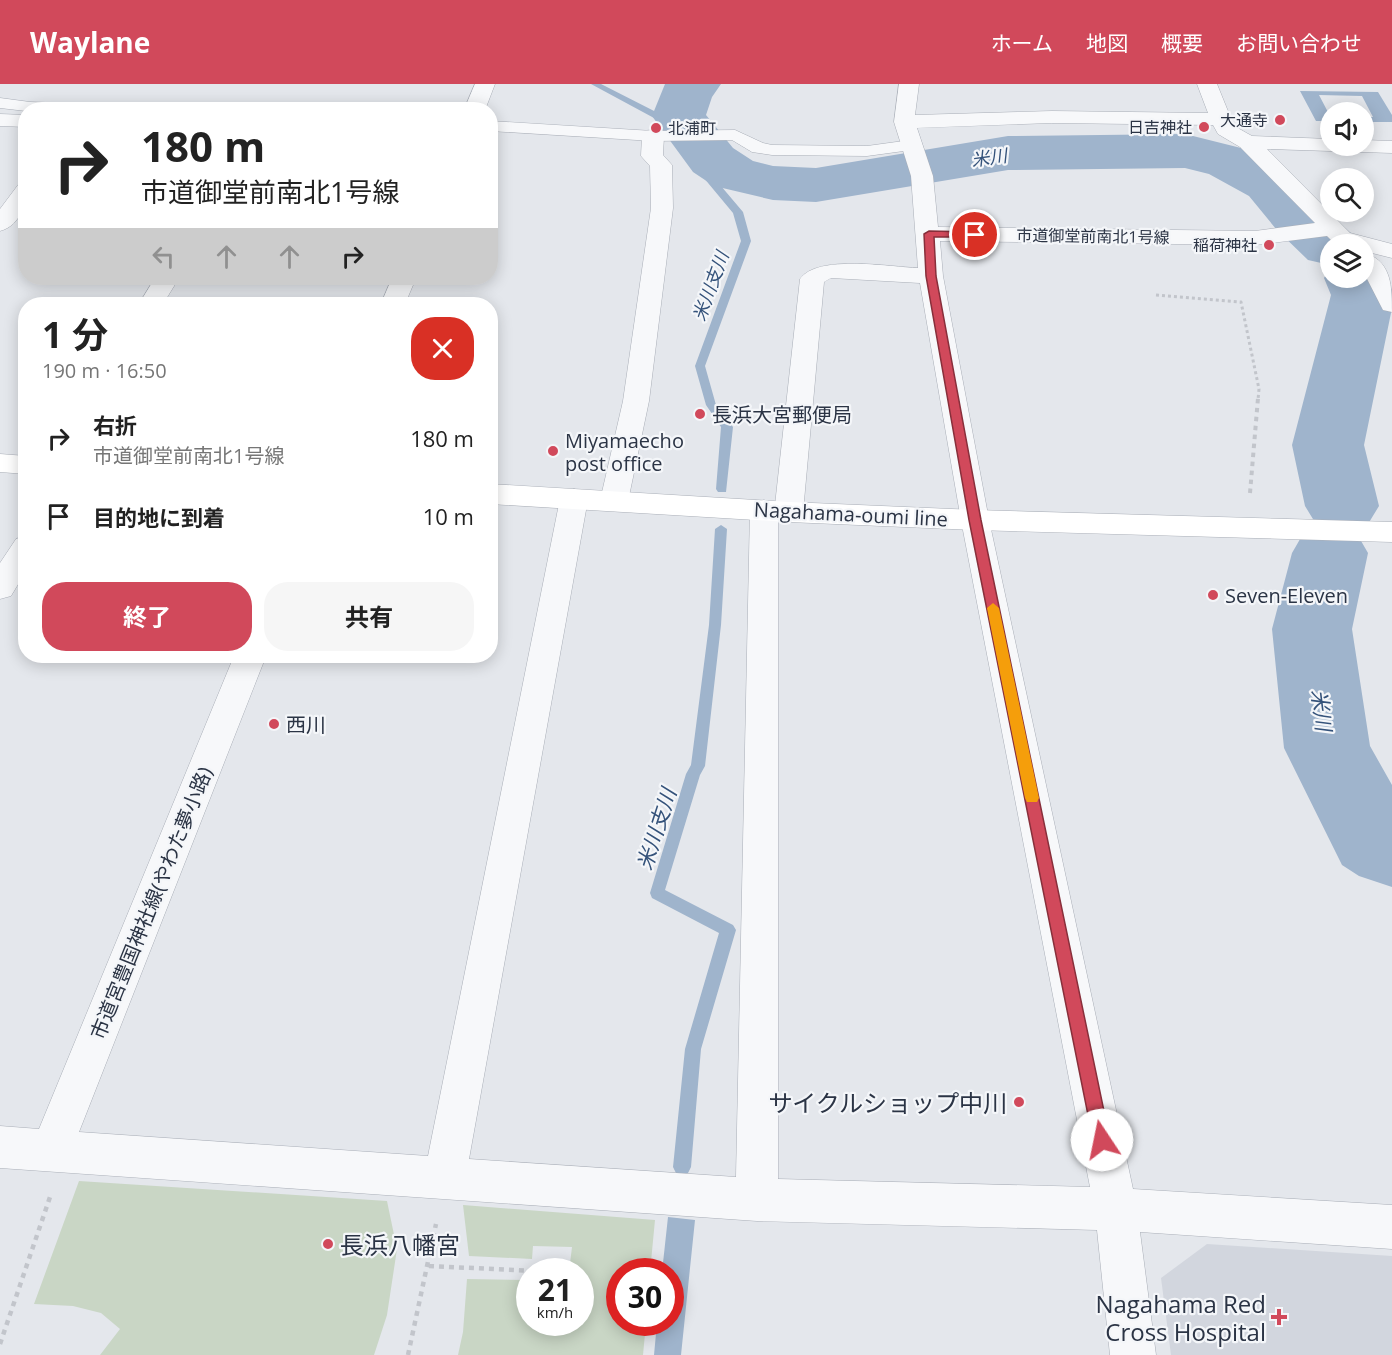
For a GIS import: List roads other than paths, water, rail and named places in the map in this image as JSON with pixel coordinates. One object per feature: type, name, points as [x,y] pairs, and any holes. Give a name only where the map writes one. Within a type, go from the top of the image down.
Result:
[{"type":"main road","points":[[0,463],[18,464]]},
{"type":"main road","name":"Nagahama-oumi line","points":[[498,494],[975,520],[1392,532]]},
{"type":"street","points":[[477,102],[484,84]]},
{"type":"street","points":[[909,84],[904,122],[916,160],[929,234],[931,276],[975,520],[1116,1209],[1133,1355]]},
{"type":"street","points":[[1207,84],[1225,130],[1248,142],[1334,234]]},
{"type":"street","points":[[904,122],[1052,117],[1221,119]]},
{"type":"street","points":[[0,120],[18,121]]},
{"type":"street","points":[[614,501],[636,401],[662,208],[661,165],[652,156],[658,136]]},
{"type":"street","points":[[1248,142],[1320,145]]},
{"type":"street","points":[[1374,147],[1392,147]]},
{"type":"street","points":[[0,224],[18,200]]},
{"type":"street","name":"市道御堂前南北1号線","points":[[929,234],[1255,238],[1294,234],[1320,235]]},
{"type":"street","points":[[1374,246],[1392,251]]},
{"type":"street","points":[[1374,270],[1392,305]]},
{"type":"street","points":[[757,1200],[777,511],[813,279],[827,271],[931,276]]},
{"type":"street","points":[[444,1179],[574,498]]},
{"type":"street","points":[[0,588],[18,559]]},
{"type":"street","name":"市道宮豊国神社線(やわた夢小路)","points":[[59,1151],[247,663]]},
{"type":"street","points":[[0,1147],[757,1200],[1116,1209],[1392,1227]]},
{"type":"lane","points":[[0,103],[18,105]]},
{"type":"lane","points":[[498,126],[658,136],[735,135],[758,148],[772,150],[867,150],[916,160]]},
{"type":"water","points":[[1300,91],[1378,92],[1392,115],[1392,122],[1374,122],[1374,102],[1365,102],[1362,96],[1319,95],[1323,102],[1320,102],[1320,121],[1316,121]]},
{"type":"water","points":[[668,1217],[695,1220],[684,1326],[684,1258],[664,1258]]},
{"type":"water","points":[[656,1336],[683,1336],[681,1355],[654,1355]]},
{"type":"waterway","name":"米川支川","points":[[595,84],[657,116],[738,212],[746,241],[700,366],[711,405],[727,427],[722,489]]},
{"type":"waterway","name":"米川","points":[[695,84],[687,91],[679,116],[713,160],[734,174],[773,183],[816,185],[1008,153],[1185,151],[1229,162],[1269,184],[1320,238]]},
{"type":"waterway","name":"米川","points":[[1342,506],[1328,445],[1363,295],[1360,288]]},
{"type":"waterway","name":"米川支川","points":[[682,1167],[693,1049],[728,930],[657,893],[693,774],[698,766],[715,625],[721,529]]},
{"type":"waterway","name":"米川","points":[[1330,553],[1312,629],[1327,748],[1374,838],[1392,848]]},
{"type":"place","name":"大通寺","points":[[1280,120]]},
{"type":"place","name":"日吉神社","points":[[1204,127]]},
{"type":"place","name":"北浦町","points":[[656,128]]},
{"type":"place","name":"稲荷神社","points":[[1269,245]]},
{"type":"place","name":"長浜大宮郵便局","points":[[700,414]]},
{"type":"place","name":"Miyamaecho post office","points":[[553,451]]},
{"type":"place","name":"Seven-Eleven","points":[[1213,595]]},
{"type":"place","name":"西川","points":[[274,724]]},
{"type":"place","name":"サイクルショップ中川","points":[[1019,1102]]},
{"type":"place","name":"長浜八幡宮","points":[[328,1244]]},
{"type":"place","name":"Nagahama Red Cross Hospital","points":[[1279,1317]]}]
